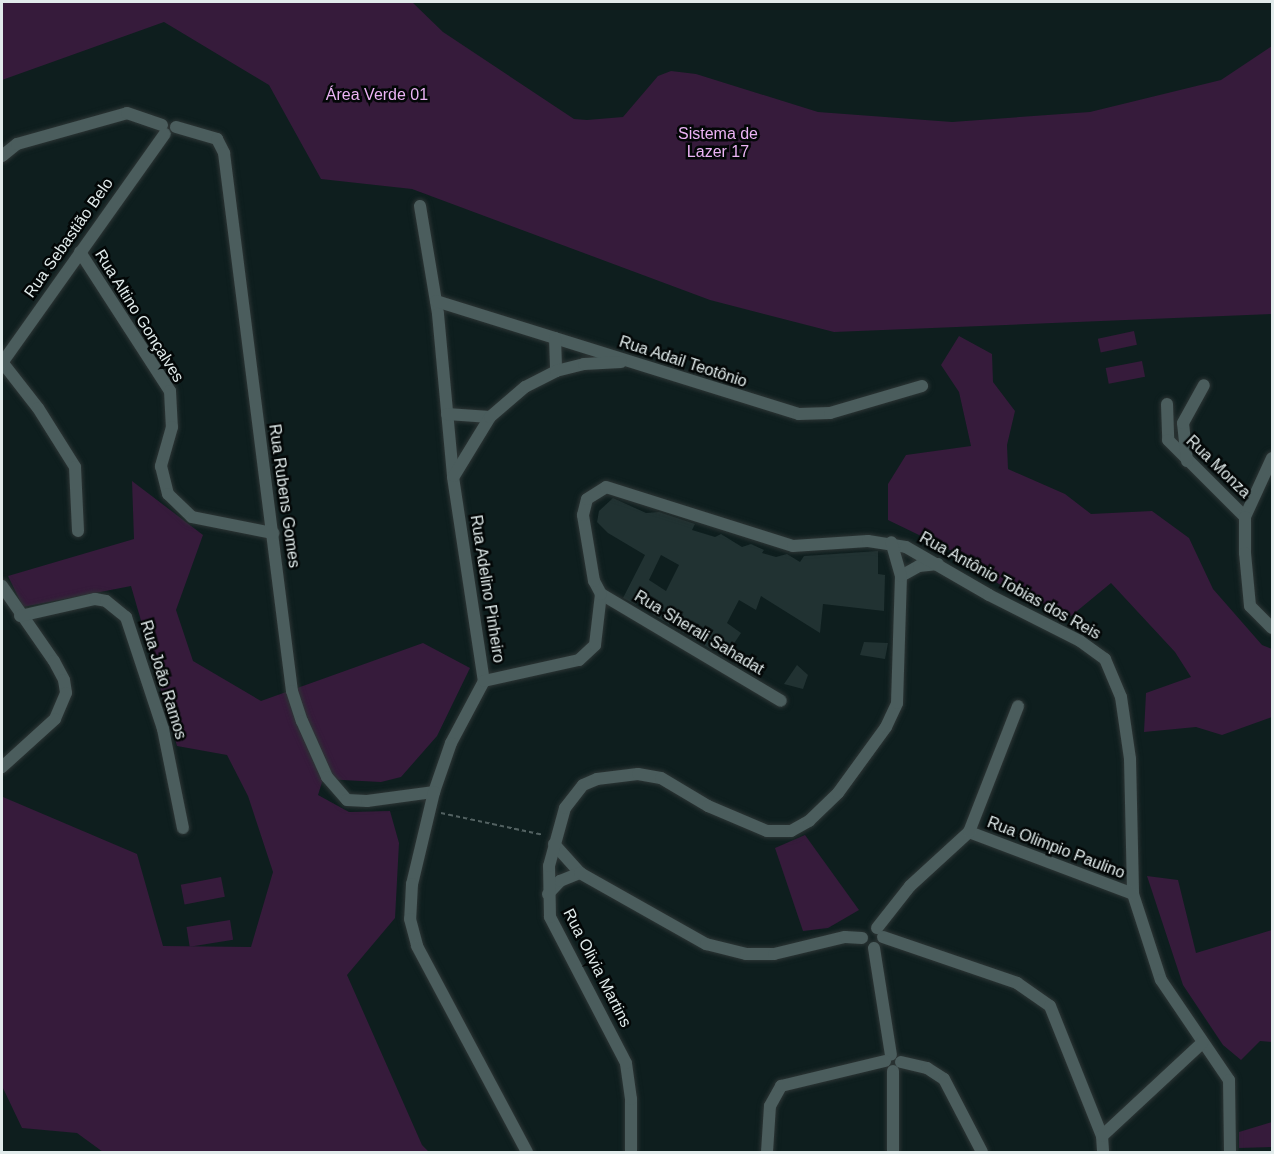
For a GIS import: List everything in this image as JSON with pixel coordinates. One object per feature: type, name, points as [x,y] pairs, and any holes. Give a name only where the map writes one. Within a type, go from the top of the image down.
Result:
[{"type":"street","name":"Rua Rubens Gomes","points":[[2,156],[17,144],[127,113],[168,128],[217,139],[224,153],[292,691],[333,787],[346,800],[357,802],[434,792]]},
{"type":"street","name":"Rua Sebastião Belo","points":[[2,362],[168,128]]},
{"type":"street","name":"Rua Adelino Pinheiro","points":[[420,206],[436,301],[453,477],[484,681],[451,743],[434,792],[412,884],[410,919],[415,937],[527,1152]]},
{"type":"street","name":"Rua Altino Gonçalves","points":[[80,252],[170,391],[172,427],[161,466],[168,494],[192,517],[273,533]]},
{"type":"street","name":"Rua Adail Teotônio","points":[[436,301],[799,414],[830,413],[922,386]]},
{"type":"street","points":[[555,338],[556,370]]},
{"type":"street","points":[[2,362],[38,408],[75,467],[79,483],[78,531]]},
{"type":"street","points":[[453,477],[490,417],[525,387],[556,370],[584,363],[632,362]]},
{"type":"street","points":[[1187,461],[1182,423],[1204,385]]},
{"type":"street","name":"Rua Monza","points":[[1167,404],[1168,440],[1245,517]]},
{"type":"street","points":[[447,414],[490,417]]},
{"type":"street","points":[[1272,458],[1245,517],[1248,598],[1256,616],[1272,628]]},
{"type":"street","name":"Rua Antônio Tobias dos Reis","points":[[484,681],[568,664],[588,654],[598,634],[601,594],[594,581],[583,515],[587,499],[606,487],[793,546],[891,542],[938,564],[989,595],[1080,641],[1105,659],[1116,678],[1125,714],[1133,894],[1161,980],[1229,1080],[1230,1152]]},
{"type":"street","name":"Rua Olivia Martins","points":[[631,1152],[631,1099],[626,1063],[550,917],[548,894],[555,841],[572,795],[583,785],[638,774],[661,778],[708,807],[767,831],[791,831],[809,821],[838,793],[893,717],[900,683],[901,576],[891,542]]},
{"type":"street","points":[[901,576],[920,566],[938,564]]},
{"type":"street","points":[[2,586],[20,616],[54,660],[64,680],[66,693],[55,719],[2,767]]},
{"type":"street","name":"Rua Sherali Sahadat","points":[[601,594],[781,701]]},
{"type":"street","name":"Rua João Ramos","points":[[20,616],[94,599],[106,601],[126,617],[163,729],[183,828]]},
{"type":"street","points":[[893,1152],[892,1062],[874,948],[880,932],[910,886],[969,832],[1018,706]]},
{"type":"street","name":"Rua Olimpio Paulino","points":[[969,832],[1133,894]]},
{"type":"street","points":[[555,841],[580,873],[706,944],[746,954],[774,954],[845,937],[862,938]]},
{"type":"street","points":[[548,894],[560,881],[580,873]]},
{"type":"street","points":[[862,938],[867,929],[880,932],[1035,992],[1050,1006],[1062,1030],[1102,1136],[1103,1152]]},
{"type":"street","points":[[862,938],[866,946],[874,948]]},
{"type":"street","points":[[1102,1136],[1202,1043]]},
{"type":"street","points":[[768,1152],[770,1106],[781,1086],[892,1062],[927,1068],[944,1079],[982,1152]]},
{"type":"path","points":[[429,811],[555,841]]},
{"type":"green space","name":"Área Verde 01","points":[[2,2],[412,2],[443,32],[574,119],[587,120],[623,117],[658,76],[671,71],[696,74],[818,112],[952,122],[1090,112],[1221,80],[1272,46],[1272,314],[834,332],[710,300],[412,189],[321,179],[269,85],[164,22],[2,80]]},
{"type":"green space","points":[[1134,331],[1137,345],[1101,352],[1098,339]]},
{"type":"green space","points":[[959,336],[992,354],[993,382],[1015,411],[1007,445],[1008,469],[1065,494],[1091,514],[1152,511],[1189,538],[1213,589],[1262,645],[1272,649],[1272,717],[1222,735],[1196,727],[1144,732],[1146,693],[1191,677],[1175,652],[1111,583],[1071,616],[999,584],[952,551],[888,520],[888,484],[906,455],[971,446],[959,392],[941,365]]},
{"type":"green space","points":[[1142,361],[1145,377],[1109,384],[1106,368]]},
{"type":"green space","points":[[132,481],[203,535],[176,610],[193,661],[261,701],[423,643],[470,668],[437,736],[401,777],[381,782],[323,779],[318,795],[349,812],[390,811],[399,843],[395,918],[347,975],[422,1145],[429,1152],[103,1152],[77,1133],[22,1128],[2,1086],[3,797],[137,854],[163,946],[251,947],[273,872],[248,796],[227,755],[177,746],[131,586],[23,607],[8,576],[134,539]]},
{"type":"green space","points":[[805,835],[859,910],[828,928],[803,931],[775,848]]},
{"type":"green space","points":[[1147,876],[1178,880],[1196,953],[1272,930],[1272,1042],[1260,1041],[1241,1060],[1223,1045],[1183,985]]},
{"type":"green space","points":[[221,877],[225,897],[185,904],[181,885]]},
{"type":"green space","points":[[230,920],[233,940],[190,947],[187,927]]},
{"type":"green space","points":[[1272,1122],[1272,1147],[1239,1148],[1239,1132]]},
{"type":"building","points":[[613,498],[646,513],[659,512],[695,524],[692,530],[715,537],[721,534],[742,547],[751,544],[764,550],[762,553],[776,557],[787,554],[800,562],[804,556],[878,551],[878,574],[885,575],[884,611],[823,604],[820,633],[761,596],[756,610],[739,600],[727,623],[741,633],[725,657],[714,646],[712,650],[653,615],[639,600],[636,605],[623,598],[645,555],[608,533],[597,522],[599,511]],"holes":[[[661,555],[679,565],[666,591],[649,580]]]},
{"type":"building","points":[[864,642],[888,643],[885,659],[860,655]]},
{"type":"building","points":[[797,665],[808,675],[803,689],[784,684]]},
{"type":"park label","name":"Sistema de Lazer 17","points":[[718,143]]}]
